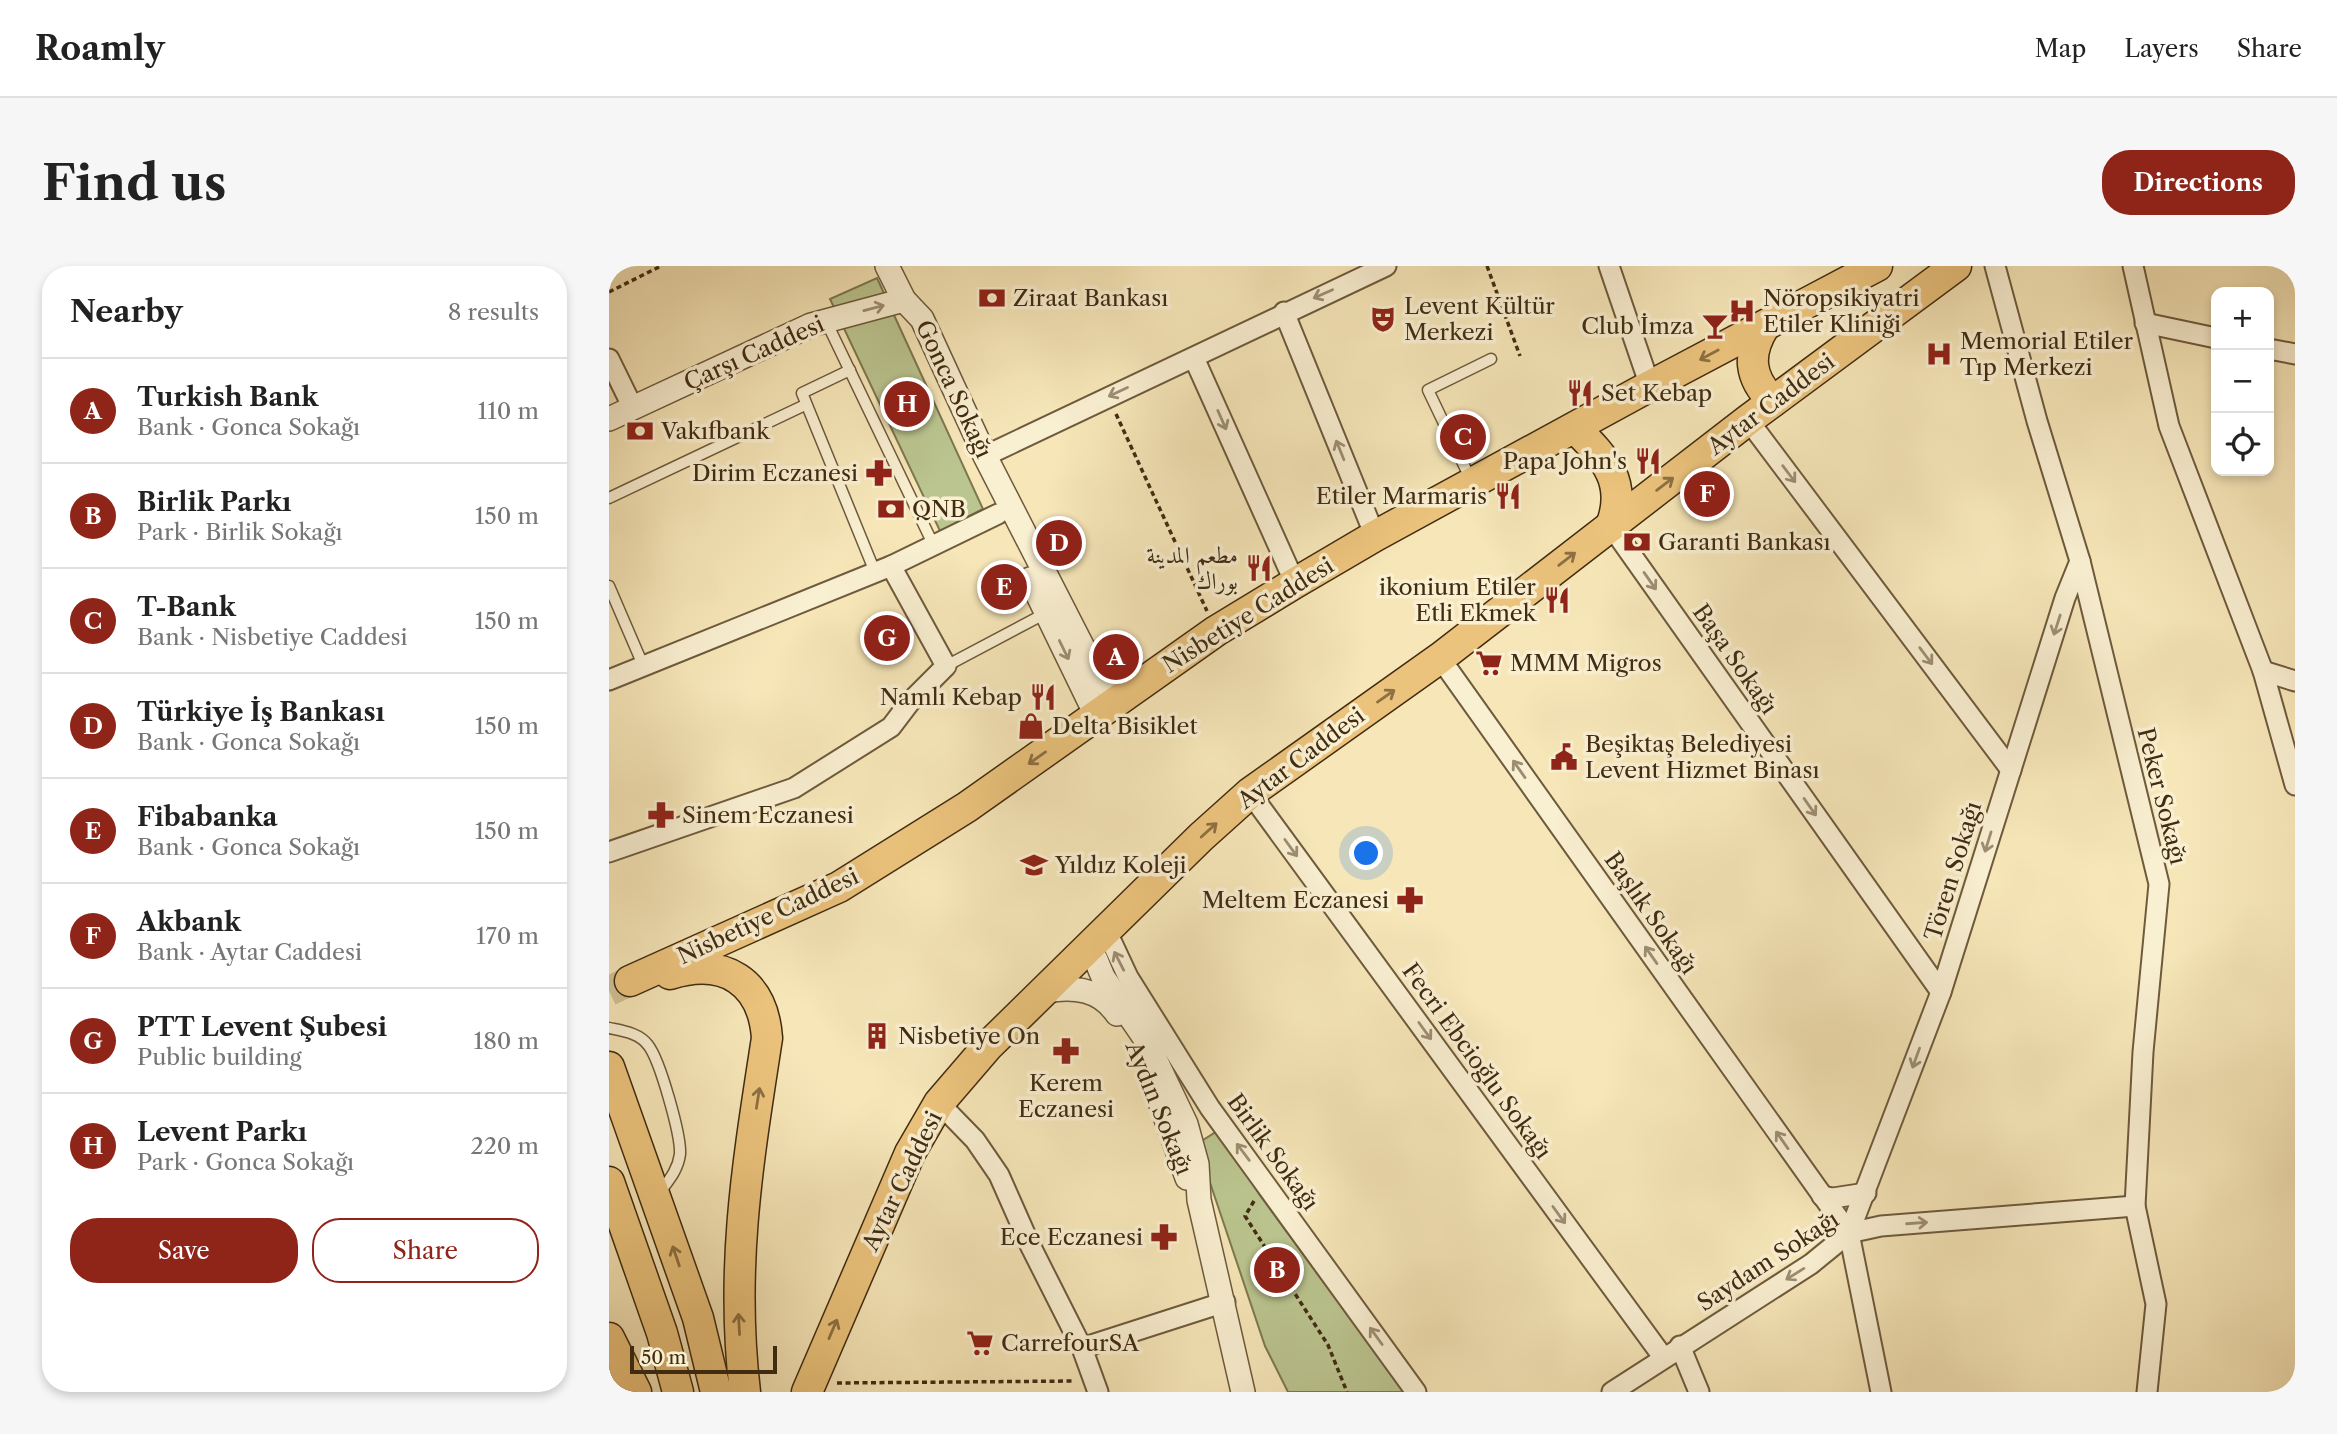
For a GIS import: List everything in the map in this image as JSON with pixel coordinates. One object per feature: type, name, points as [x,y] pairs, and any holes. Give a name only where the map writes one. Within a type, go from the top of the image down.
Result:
[{"type":"main road","name":"Nisbetiye Caddesi","points":[[745,1392],[738,1322],[740,1223],[767,1038],[765,1014],[757,998],[743,981],[725,971],[687,968],[659,977],[630,981],[839,887],[967,807],[1216,631],[1295,583],[1375,536],[1650,386],[1877,266]]},
{"type":"main road","name":"Aytar Caddesi","points":[[809,1388],[910,1153],[939,1103],[988,1046],[1201,837],[1250,793],[1440,658],[1748,419],[1956,266]]},
{"type":"main road","points":[[1764,327],[1753,345],[1752,365],[1760,387],[1773,401]]},
{"type":"main road","points":[[1575,428],[1602,457],[1613,476],[1618,507],[1611,526]]},
{"type":"main road","points":[[609,1067],[698,1318],[716,1392]]},
{"type":"main road","points":[[609,1182],[662,1333],[678,1392]]},
{"type":"main road","points":[[609,1338],[636,1392]]},
{"type":"street","name":"Gonca Sokağı","points":[[887,266],[904,300],[905,313],[979,459],[1094,669],[1107,708]]},
{"type":"street","points":[[979,459],[1385,266]]},
{"type":"street","points":[[1609,266],[1650,386]]},
{"type":"street","name":"Peker Sokağı","points":[[1995,266],[2012,318],[2037,422],[2080,561],[2159,884],[2143,1052],[2135,1206],[2156,1304],[2147,1392]]},
{"type":"street","points":[[2133,266],[2169,426],[2263,671],[2295,785]]},
{"type":"street","name":"Çarşı Caddesi","points":[[609,419],[826,320],[904,300]]},
{"type":"street","points":[[1284,312],[1375,536]]},
{"type":"street","points":[[2145,323],[2211,337]]},
{"type":"street","points":[[2274,350],[2295,354]]},
{"type":"street","points":[[1194,358],[1295,583]]},
{"type":"street","points":[[609,359],[633,408]]},
{"type":"street","points":[[1748,419],[2011,770]]},
{"type":"street","name":"Gonca Sokağı","points":[[979,459],[998,514],[1046,612],[1107,708]]},
{"type":"street","points":[[609,680],[883,569],[998,514]]},
{"type":"street","name":"Başa Sokağı","points":[[1611,526],[1941,992]]},
{"type":"street","name":"Tören Sokağı","points":[[1849,1233],[1941,992],[2080,561]]},
{"type":"street","points":[[609,852],[794,788],[891,727],[910,702],[947,666],[883,569]]},
{"type":"street","name":"Başlık Sokağı","points":[[1440,658],[1849,1233]]},
{"type":"street","points":[[2263,671],[2295,681]]},
{"type":"street","name":"Fecri Ebcioğlu Sokağı","points":[[1250,793],[1672,1352],[1699,1392]]},
{"type":"street","name":"Birlik Sokağı","points":[[1099,940],[1128,977],[1210,1108],[1416,1392]]},
{"type":"street","name":"Aydın Sokağı","points":[[1099,940],[1103,977],[1146,1040],[1186,1124],[1197,1164],[1199,1200],[1243,1392]]},
{"type":"street","name":"Aydın Sokağı","points":[[1046,991],[1065,988],[1091,992],[1112,1007],[1150,1076],[1183,1169],[1199,1200]]},
{"type":"street","points":[[939,1103],[975,1140],[999,1175],[1030,1245],[1082,1348],[1096,1387]]},
{"type":"street","points":[[1186,1124],[1210,1108]]},
{"type":"street","points":[[1822,1196],[1833,1198],[1866,1193]]},
{"type":"street","name":"Saydam Sokağı","points":[[1612,1392],[1811,1264],[1849,1233],[1881,1226],[2135,1206]]},
{"type":"street","points":[[1849,1233],[1881,1392]]},
{"type":"street","points":[[1082,1348],[1224,1302]]},
{"type":"lane","points":[[826,320],[934,546]]},
{"type":"lane","points":[[1472,483],[1427,390],[1492,359]]},
{"type":"lane","points":[[850,370],[802,393],[805,405],[883,569]]},
{"type":"lane","points":[[609,498],[805,405]]},
{"type":"lane","points":[[609,586],[643,666]]},
{"type":"lane","points":[[947,666],[1046,612]]},
{"type":"lane","points":[[609,1028],[634,1034],[648,1044],[678,1131],[680,1153],[677,1169],[656,1198]]},
{"type":"path","points":[[609,292],[661,266]]},
{"type":"path","points":[[1487,266],[1520,356]]},
{"type":"path","points":[[1108,397],[1216,631]]},
{"type":"path","points":[[1266,1183],[1245,1216],[1328,1345],[1347,1392]]},
{"type":"path","points":[[809,1388],[1096,1387]]},
{"type":"green space","points":[[877,278],[983,509],[940,531],[830,299]]},
{"type":"green space","points":[[1219,1130],[1259,1194],[1404,1392],[1288,1392],[1265,1346],[1197,1144]]},
{"type":"tunnel","points":[[609,991],[630,981]]},
{"type":"place","name":"Ziraat Bankası","points":[[992,298]]},
{"type":"place","name":"Nöropsikiyatri Etiler Kliniği","points":[[1742,311]]},
{"type":"place","name":"Levent Kültür Merkezi","points":[[1383,319]]},
{"type":"place","name":"Club İmza","points":[[1715,326]]},
{"type":"place","name":"Memorial Etiler Tıp Merkezi","points":[[1939,354]]},
{"type":"place","name":"Set Kebap","points":[[1580,393]]},
{"type":"place","name":"Levent Parkı","points":[[907,404]]},
{"type":"place","name":"Vakıfbank","points":[[640,431]]},
{"type":"place","name":"T-Bank","points":[[1463,437]]},
{"type":"place","name":"Papa John's","points":[[1648,461]]},
{"type":"place","name":"Dirim Eczanesi","points":[[879,473]]},
{"type":"place","name":"Akbank","points":[[1707,494]]},
{"type":"place","name":"Etiler Marmaris","points":[[1508,496]]},
{"type":"place","name":"QNB","points":[[891,509]]},
{"type":"place","name":"Garanti Bankası","points":[[1637,542]]},
{"type":"place","name":"Türkiye İş Bankası","points":[[1059,543]]},
{"type":"place","name":"مطعم المدينة بوراك","points":[[1259,568]]},
{"type":"place","name":"Fibabanka","points":[[1004,587]]},
{"type":"place","name":"ikonium Etiler Etli Ekmek","points":[[1557,600]]},
{"type":"place","name":"PTT Levent Şubesi","points":[[887,638]]},
{"type":"place","name":"Turkish Bank","points":[[1116,657]]},
{"type":"place","name":"MMM Migros","points":[[1489,663]]},
{"type":"place","name":"Namlı Kebap","points":[[1043,697]]},
{"type":"place","name":"Delta Bisiklet","points":[[1031,726]]},
{"type":"place","name":"Beşiktaş Belediyesi Levent Hizmet Binası","points":[[1564,757]]},
{"type":"place","name":"Sinem Eczanesi","points":[[661,815]]},
{"type":"place","name":"Yıldız Koleji","points":[[1034,865]]},
{"type":"place","name":"Meltem Eczanesi","points":[[1410,900]]},
{"type":"place","name":"Nisbetiye On","points":[[877,1036]]},
{"type":"place","name":"Kerem Eczanesi","points":[[1066,1051]]},
{"type":"place","name":"Ece Eczanesi","points":[[1164,1237]]},
{"type":"place","name":"Birlik Parkı","points":[[1277,1270]]},
{"type":"place","name":"CarrefourSA","points":[[980,1343]]}]
